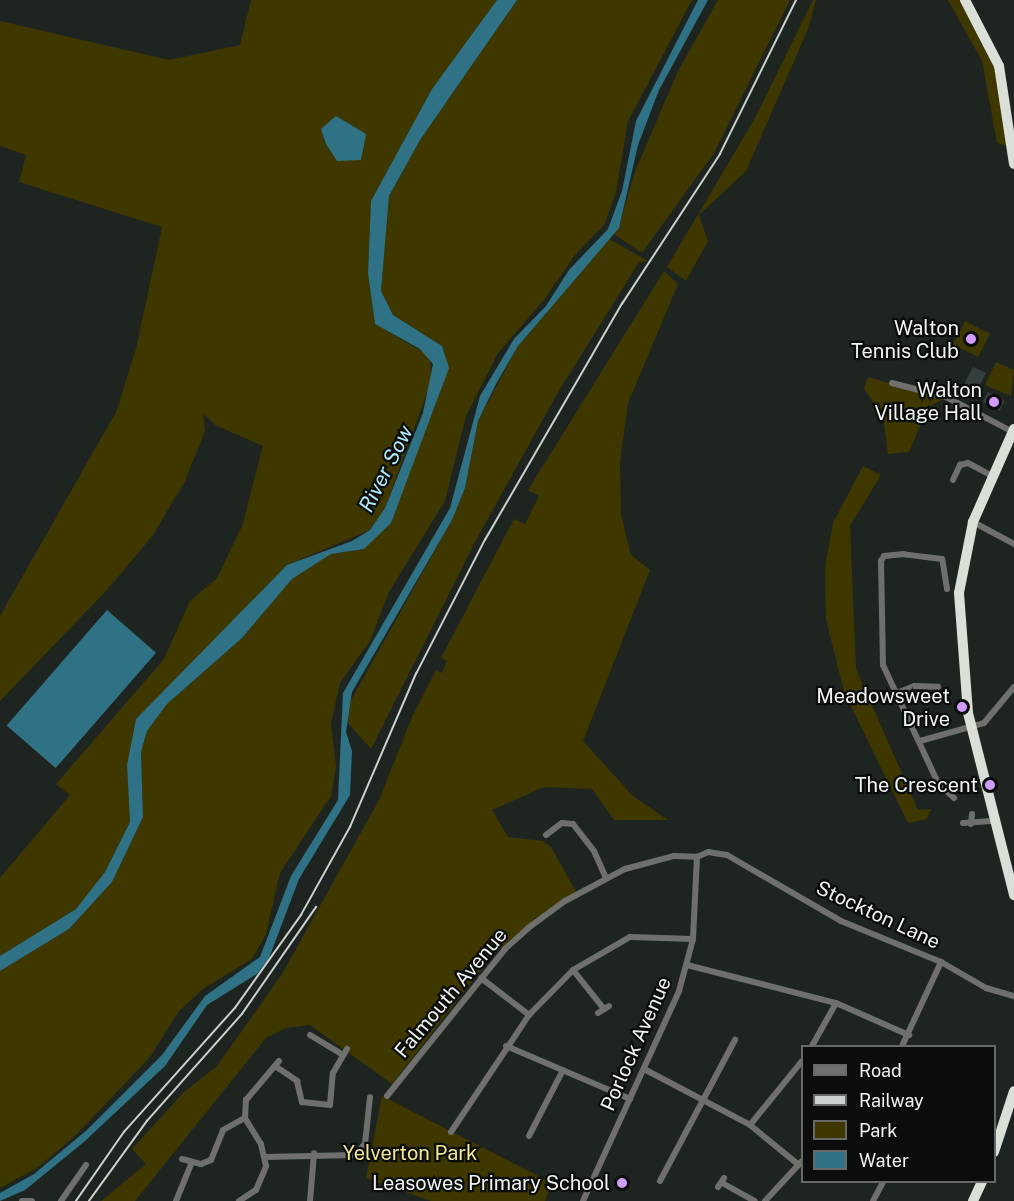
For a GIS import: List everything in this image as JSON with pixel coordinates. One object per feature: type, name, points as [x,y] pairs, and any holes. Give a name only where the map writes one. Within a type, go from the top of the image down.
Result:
[{"type":"highway","points":[[965,0],[999,66],[1014,164]]},
{"type":"highway","points":[[1013,430],[1011,445],[972,522],[959,593],[963,681],[971,727],[1014,895]]},
{"type":"highway","points":[[996,1146],[1014,1090]]},
{"type":"highway","points":[[973,1201],[982,1183]]},
{"type":"street","points":[[892,383],[946,397],[1013,430]]},
{"type":"street","points":[[953,480],[960,465],[968,463],[993,477]]},
{"type":"street","points":[[972,522],[1014,544]]},
{"type":"street","points":[[939,584],[947,586],[942,559],[889,554],[881,561],[882,656],[938,783],[950,797]]},
{"type":"street","points":[[897,693],[914,686],[935,690]]},
{"type":"street","points":[[920,741],[987,721],[1014,687]]},
{"type":"street","points":[[971,824],[972,814]]},
{"type":"street","points":[[963,823],[994,821]]},
{"type":"street","points":[[546,835],[568,822],[579,829],[606,878]]},
{"type":"street","name":"Stockton Lane","points":[[697,857],[708,852],[727,855],[841,921],[941,962],[986,988],[1014,996]]},
{"type":"street","name":"Falmouth Avenue","points":[[387,1096],[481,978],[528,928],[606,878],[657,860],[697,857]]},
{"type":"street","name":"Porlock Avenue","points":[[583,1201],[644,1069],[687,965],[693,939],[697,857]]},
{"type":"street","points":[[451,1132],[528,1015],[573,970],[630,937],[693,939]]},
{"type":"street","points":[[903,1045],[941,962]]},
{"type":"street","points":[[687,965],[836,1003],[909,1035]]},
{"type":"street","points":[[573,970],[604,1009]]},
{"type":"street","points":[[481,978],[528,1015]]},
{"type":"street","points":[[813,1045],[836,1003]]},
{"type":"street","points":[[239,1201],[261,1183],[265,1157],[245,1118],[246,1100],[277,1064],[297,1081],[302,1102],[330,1105],[333,1073],[345,1052],[310,1035]]},
{"type":"street","points":[[660,1181],[702,1097],[735,1040]]},
{"type":"street","points":[[506,1046],[630,1099]]},
{"type":"street","points":[[750,1125],[801,1062]]},
{"type":"street","points":[[644,1069],[702,1097],[750,1125],[801,1163],[765,1201]]},
{"type":"street","points":[[529,1136],[563,1070]]},
{"type":"street","points":[[265,1157],[314,1154],[345,1159],[361,1151],[369,1097]]},
{"type":"street","points":[[182,1159],[192,1162],[211,1160],[223,1130],[245,1118]]},
{"type":"street","points":[[310,1201],[314,1154]]},
{"type":"street","points":[[176,1201],[192,1162]]},
{"type":"street","points":[[61,1201],[86,1166]]},
{"type":"street","points":[[722,1183],[755,1201]]},
{"type":"street","points":[[873,1201],[882,1183]]},
{"type":"street","points":[[22,1201],[32,1201]]},
{"type":"green space","points":[[251,0],[497,0],[432,89],[371,201],[368,273],[375,324],[430,356],[431,382],[385,508],[370,530],[287,565],[136,719],[127,765],[130,822],[105,872],[76,909],[0,956],[0,878],[70,795],[56,784],[164,659],[190,601],[217,578],[242,526],[263,446],[215,425],[203,413],[205,431],[185,481],[153,535],[107,590],[0,701],[0,616],[116,412],[136,349],[162,227],[19,182],[26,155],[0,146],[0,21],[169,60],[240,45]]},
{"type":"green space","points":[[517,0],[692,0],[628,121],[616,192],[604,225],[575,255],[543,301],[498,353],[466,416],[445,501],[389,592],[370,641],[340,683],[331,723],[336,767],[331,796],[280,873],[266,934],[252,959],[203,989],[179,1011],[150,1057],[75,1136],[37,1168],[0,1188],[0,971],[69,929],[112,882],[143,817],[141,752],[147,731],[167,704],[242,638],[292,579],[331,554],[364,549],[391,523],[442,346],[393,315],[381,291],[389,196],[420,140]]},
{"type":"green space","points":[[718,0],[790,0],[714,153],[642,253],[611,232],[619,227],[634,174],[678,71]]},
{"type":"green space","points":[[813,0],[816,0],[808,29],[746,171],[699,215],[708,241],[686,281],[667,267],[755,118]]},
{"type":"green space","points":[[948,0],[961,0],[993,59],[1007,146],[997,143],[982,61]]},
{"type":"green space","points":[[609,239],[648,261],[639,262],[557,394],[475,542],[371,749],[348,723],[347,707],[452,520],[465,488],[478,421],[518,346]]},
{"type":"green space","points":[[664,271],[678,284],[628,403],[620,461],[621,514],[631,555],[650,570],[583,741],[633,796],[668,820],[614,820],[592,789],[544,787],[492,810],[508,837],[543,841],[551,847],[576,892],[534,919],[492,956],[392,1084],[310,1025],[286,1028],[266,1038],[135,1201],[101,1201],[146,1164],[132,1149],[183,1093],[217,1066],[282,974],[379,800],[412,717],[436,670],[442,673],[447,661],[441,658],[514,519],[525,524],[539,496],[528,490]]},
{"type":"green space","name":"Walton Tennis Club","points":[[965,321],[990,334],[978,357],[953,344]]},
{"type":"green space","name":"Walton Tennis Club","points":[[996,362],[1014,370],[1011,396],[985,385]]},
{"type":"green space","points":[[868,377],[944,399],[928,407],[909,452],[888,454],[883,416],[864,389]]},
{"type":"green space","points":[[863,466],[881,475],[850,526],[856,669],[918,810],[931,809],[927,819],[908,823],[844,692],[826,619],[825,568],[833,523]]},
{"type":"green space","name":"Yelverton Park","points":[[382,1096],[552,1183],[545,1201],[431,1201],[366,1178]]},
{"type":"water","points":[[497,0],[517,0],[420,140],[389,196],[381,291],[393,315],[442,346],[449,368],[391,523],[364,549],[331,554],[292,579],[242,638],[167,704],[147,731],[141,752],[143,817],[112,882],[69,929],[0,971],[0,956],[76,909],[105,872],[130,822],[127,765],[136,719],[287,565],[352,541],[370,530],[385,508],[423,413],[433,364],[420,349],[375,324],[368,273],[371,201],[432,89]]},
{"type":"water","points":[[698,0],[708,0],[659,90],[638,145],[619,228],[518,346],[496,384],[478,421],[465,488],[452,520],[352,692],[346,732],[352,751],[350,795],[299,879],[269,958],[257,974],[207,1005],[165,1066],[85,1141],[25,1190],[0,1201],[0,1193],[34,1174],[87,1130],[162,1055],[205,996],[260,957],[291,876],[338,800],[343,693],[450,508],[480,396],[514,339],[546,306],[569,270],[608,229],[622,191],[636,121]]},
{"type":"water","points":[[336,116],[366,134],[361,160],[337,161],[326,144],[321,129]]},
{"type":"water","points":[[107,610],[156,653],[56,768],[7,725]]},
{"type":"building","points":[[973,367],[986,373],[974,397],[957,389],[963,386]]},
{"type":"building","name":"Walton Village Hall","points":[[988,392],[1005,401],[1000,411],[983,402]]},
{"type":"railway","points":[[76,1201],[124,1132],[235,1008],[301,915],[350,827],[416,674],[485,540],[622,304],[720,154],[796,0]]},
{"type":"railway","points":[[89,1201],[147,1121],[242,1014],[316,907]]},
{"type":"place","name":"Walton Tennis Club","points":[[971,339]]},
{"type":"place","name":"Walton Village Hall","points":[[994,402]]},
{"type":"place","name":"Meadowsweet Drive","points":[[962,707]]},
{"type":"place","name":"The Crescent","points":[[990,785]]},
{"type":"place","name":"Leasowes Primary School","points":[[622,1183]]},
{"type":"water label","name":"River Sow","points":[[386,469]]}]
